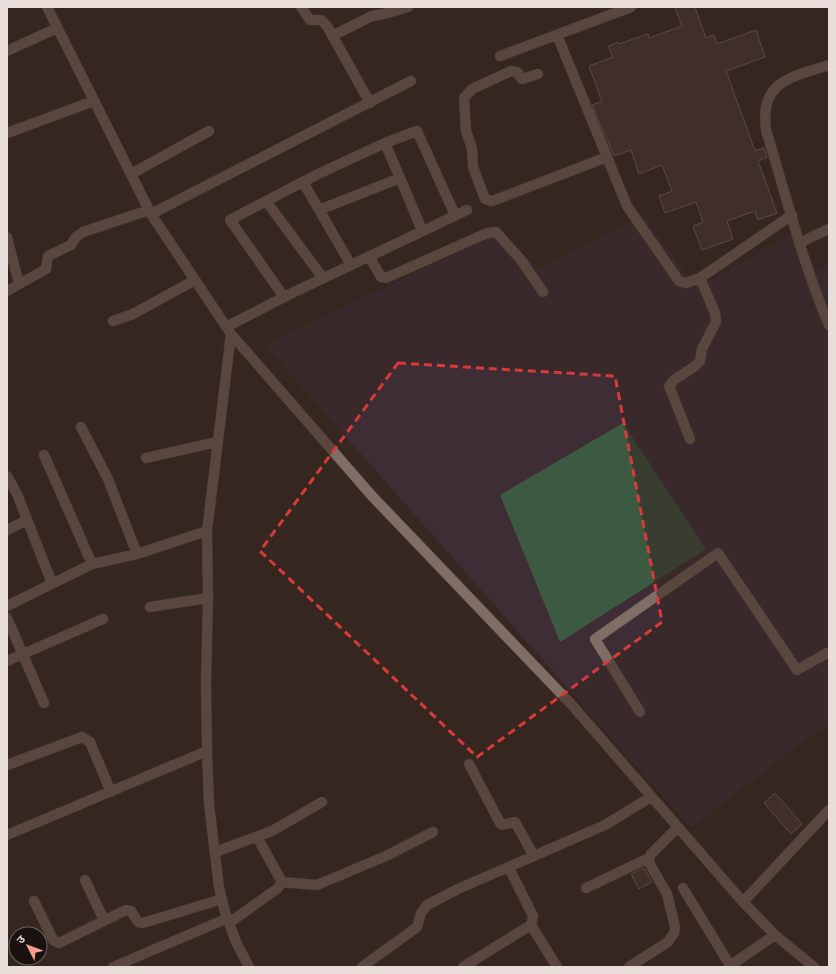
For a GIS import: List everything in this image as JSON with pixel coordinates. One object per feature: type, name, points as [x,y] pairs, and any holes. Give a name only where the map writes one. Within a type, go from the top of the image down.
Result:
[{"type":"street","points":[[47,7],[150,212],[228,330],[372,496],[571,704],[743,902],[775,935],[814,967]]},
{"type":"street","points":[[301,7],[310,20],[324,22],[370,102]]},
{"type":"street","points":[[332,36],[372,16],[408,7]]},
{"type":"street","points":[[500,56],[631,7]]},
{"type":"street","points":[[7,51],[57,28]]},
{"type":"street","points":[[557,35],[627,206],[679,281],[686,284],[700,278],[792,215]]},
{"type":"street","points":[[829,65],[778,84],[766,100],[764,117],[766,130],[806,266],[829,325]]},
{"type":"street","points":[[538,74],[522,79],[517,72],[511,71],[472,90],[464,98],[466,131],[472,148],[473,167],[485,199],[491,201],[495,200],[607,157]]},
{"type":"street","points":[[7,291],[46,269],[48,256],[71,245],[80,234],[150,212],[411,81]]},
{"type":"street","points":[[7,133],[94,101]]},
{"type":"street","points":[[131,174],[209,131]]},
{"type":"street","points":[[284,297],[230,220],[303,182],[385,143],[417,131],[455,215]]},
{"type":"street","points":[[385,143],[422,230]]},
{"type":"street","points":[[320,210],[400,178]]},
{"type":"street","points":[[303,182],[351,265]]},
{"type":"street","points":[[266,201],[323,278]]},
{"type":"street","points":[[228,330],[284,297],[422,230],[467,210]]},
{"type":"street","points":[[799,243],[829,228]]},
{"type":"street","points":[[369,256],[381,277],[386,278],[474,238],[491,232],[496,232],[521,260],[543,292]]},
{"type":"street","points":[[7,238],[19,284]]},
{"type":"street","points":[[690,439],[669,386],[674,380],[695,366],[700,360],[702,349],[716,322],[715,313],[700,278]]},
{"type":"street","points":[[113,321],[133,314],[195,280]]},
{"type":"street","points":[[228,330],[207,531],[207,751],[210,804],[222,898],[229,921],[249,967]]},
{"type":"street","points":[[81,427],[108,479],[137,554]]},
{"type":"street","points":[[146,458],[217,442]]},
{"type":"street","points":[[44,455],[92,564]]},
{"type":"street","points":[[7,476],[27,520],[52,583]]},
{"type":"street","points":[[7,530],[27,520]]},
{"type":"street","points":[[7,606],[92,564],[137,554],[207,531]]},
{"type":"street","points":[[640,712],[595,638],[718,554],[796,670],[829,652]]},
{"type":"street","points":[[150,607],[208,598]]},
{"type":"street","points":[[7,618],[24,654],[44,703]]},
{"type":"street","points":[[7,661],[104,619]]},
{"type":"street","points":[[7,765],[82,737],[90,742],[111,792]]},
{"type":"street","points":[[7,835],[207,751]]},
{"type":"street","points":[[469,764],[500,823],[502,825],[515,822],[534,856]]},
{"type":"street","points":[[362,967],[414,930],[417,927],[421,913],[426,905],[458,889],[605,825],[651,797]]},
{"type":"street","points":[[215,852],[277,828],[322,802]]},
{"type":"street","points":[[743,902],[829,810]]},
{"type":"street","points":[[586,888],[648,858],[678,827]]},
{"type":"street","points":[[282,882],[317,886],[386,856],[433,832]]},
{"type":"street","points":[[257,837],[282,882]]},
{"type":"street","points":[[629,967],[668,942],[674,933],[675,927],[667,894],[650,866],[648,858]]},
{"type":"street","points":[[463,967],[476,964],[531,925],[533,916],[509,868]]},
{"type":"street","points":[[86,880],[104,920]]},
{"type":"street","points":[[113,967],[229,921],[278,888],[282,882]]},
{"type":"street","points":[[683,888],[732,967]]},
{"type":"street","points":[[34,901],[53,940],[56,942],[63,942],[104,920],[128,910],[131,911],[138,922],[146,923],[222,898]]},
{"type":"street","points":[[531,925],[557,967]]},
{"type":"street","points":[[732,967],[731,965],[775,935]]},
{"type":"highlighted area","points":[[398,363],[615,376],[662,622],[477,757],[260,551]]},
{"type":"shaded area","points":[[643,215],[694,286],[712,280],[795,231],[816,271],[829,264],[829,724],[812,735],[691,828],[265,345],[500,232],[538,268]]},
{"type":"green space","points":[[623,423],[706,549],[560,642],[500,495]]},
{"type":"building","points":[[675,7],[695,7],[706,38],[714,35],[717,44],[756,30],[765,57],[726,71],[755,151],[764,148],[767,157],[758,161],[777,213],[758,220],[755,211],[727,221],[733,239],[702,250],[693,226],[703,222],[696,202],[665,213],[659,196],[672,191],[662,165],[639,174],[631,150],[614,156],[592,105],[602,101],[589,66],[613,57],[608,46],[618,42],[619,44],[648,34],[649,38],[682,26]]},
{"type":"building","points":[[775,793],[802,824],[791,834],[764,803]]},
{"type":"building","points":[[644,868],[652,882],[639,889],[631,874]]}]
